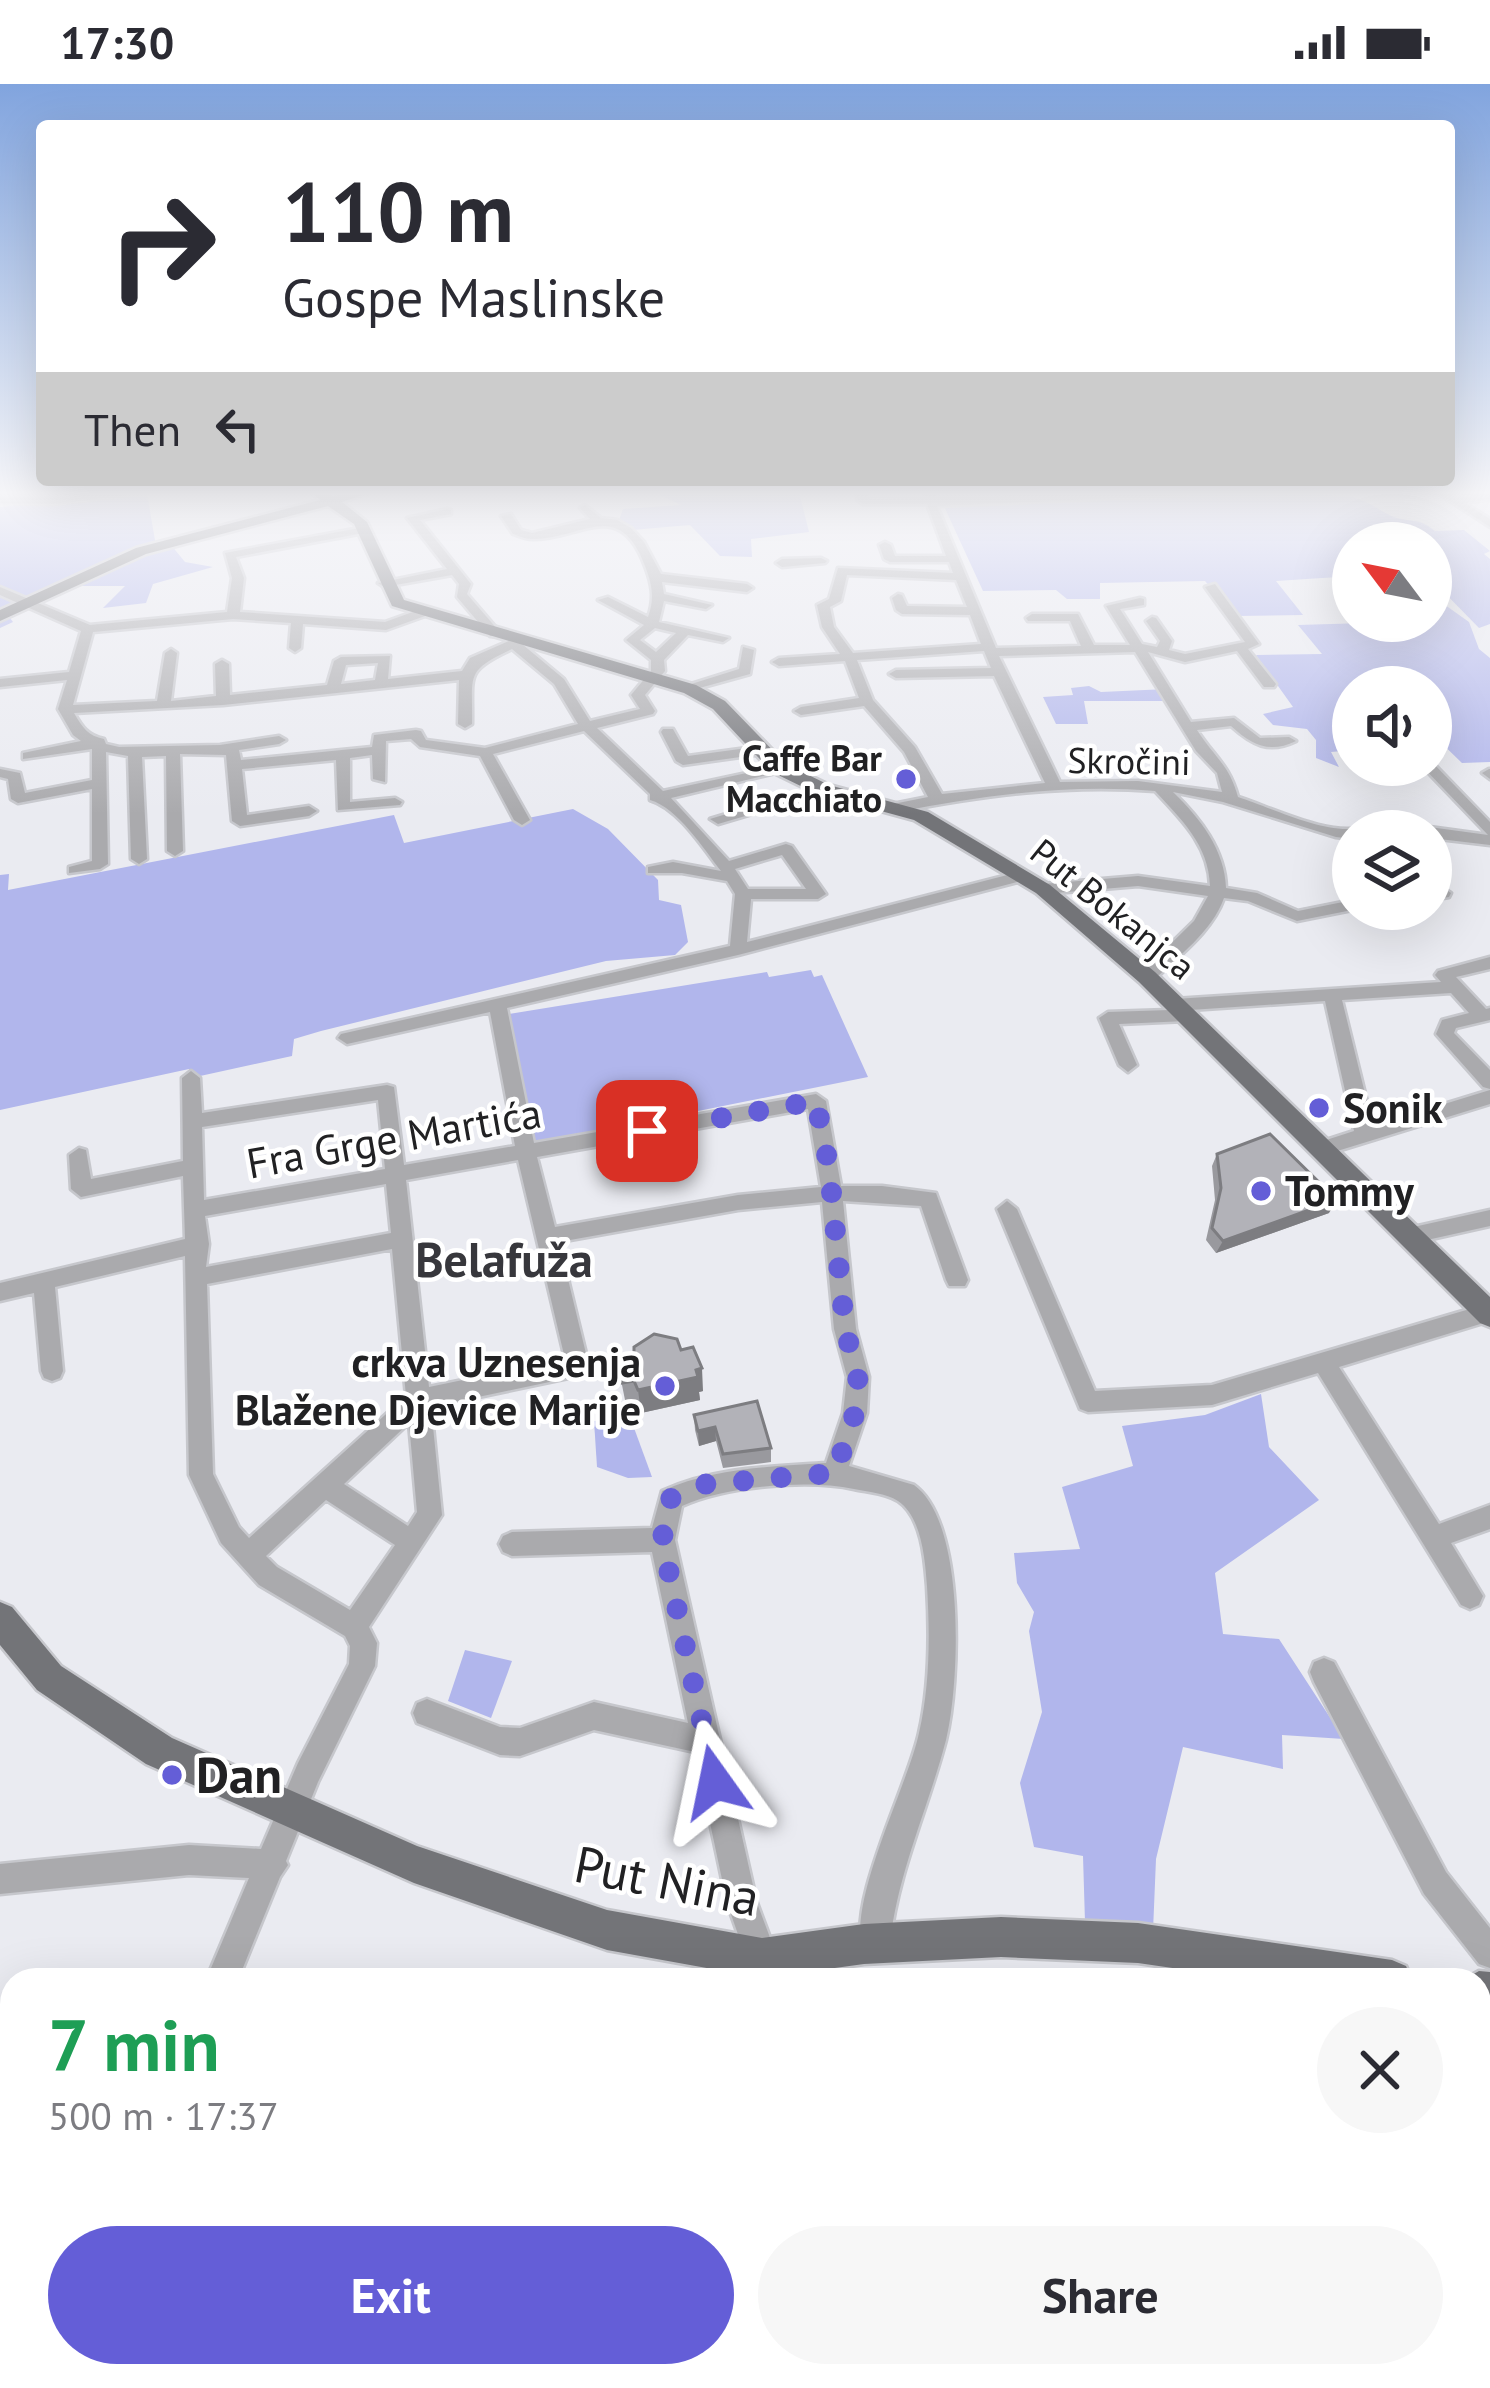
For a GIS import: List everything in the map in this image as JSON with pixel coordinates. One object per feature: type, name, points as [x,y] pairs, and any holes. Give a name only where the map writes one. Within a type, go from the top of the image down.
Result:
[{"type":"main road","points":[[0,616],[32,600]]},
{"type":"main road","points":[[396,600],[398,603]]},
{"type":"main road","name":"Put Bokanjca","points":[[398,603],[518,642],[653,667],[719,705],[779,767],[822,789],[898,807],[1043,889],[1147,977],[1489,1313]]},
{"type":"main road","points":[[986,886],[993,870],[989,855]]},
{"type":"main road","name":"Put Nina","points":[[0,1619],[49,1678],[159,1751],[413,1864],[530,1907],[762,1968]]},
{"type":"main road","name":"Put Nina","points":[[770,1968],[875,1943],[1000,1937],[1138,1943],[1310,1968]]},
{"type":"street","points":[[21,600],[88,629],[233,615],[386,626],[421,613]]},
{"type":"street","points":[[233,615],[235,600]]},
{"type":"street","points":[[465,600],[494,633]]},
{"type":"street","points":[[604,600],[652,624],[723,638]]},
{"type":"street","points":[[653,667],[632,640],[652,624],[657,600]]},
{"type":"street","points":[[675,600],[706,605]]},
{"type":"street","points":[[836,600],[823,605],[827,622],[850,658],[867,701],[910,750],[937,799]]},
{"type":"street","points":[[899,600],[902,610],[974,611]]},
{"type":"street","points":[[969,600],[998,672],[1057,789]]},
{"type":"street","points":[[779,662],[990,649],[1162,650],[1185,658],[1253,644],[1220,600]]},
{"type":"street","points":[[1140,602],[1112,606],[1224,772],[1232,799]]},
{"type":"street","points":[[386,626],[398,603]]},
{"type":"street","points":[[1032,618],[1074,617],[1089,649]]},
{"type":"street","points":[[295,648],[298,621]]},
{"type":"street","points":[[1152,621],[1166,641],[1162,650]]},
{"type":"street","points":[[88,629],[65,709],[76,729],[135,754],[173,755],[279,740]]},
{"type":"street","points":[[380,779],[379,738],[416,734],[420,743],[485,752],[648,711],[638,695],[653,667],[685,631]]},
{"type":"street","points":[[466,724],[466,675],[475,662],[518,642],[560,682],[585,724],[655,797],[693,827],[729,872],[742,894],[739,945]]},
{"type":"street","points":[[1241,648],[1269,684]]},
{"type":"street","points":[[691,689],[745,671],[748,650]]},
{"type":"street","points":[[163,706],[171,653]]},
{"type":"street","points":[[333,688],[340,662],[386,659],[381,684]]},
{"type":"street","points":[[222,664],[223,701]]},
{"type":"street","points":[[896,674],[998,672]]},
{"type":"street","points":[[0,683],[76,675]]},
{"type":"street","points":[[65,709],[223,701],[466,675]]},
{"type":"street","points":[[801,711],[867,701]]},
{"type":"street","points":[[1189,726],[1234,722],[1257,742],[1289,741]]},
{"type":"street","points":[[668,732],[683,761],[763,750]]},
{"type":"street","points":[[28,756],[99,742]]},
{"type":"street","points":[[75,870],[100,864],[99,742]]},
{"type":"street","points":[[225,748],[233,752],[240,821],[309,812]]},
{"type":"street","points":[[234,765],[380,751]]},
{"type":"street","points":[[485,752],[521,820]]},
{"type":"street","points":[[135,754],[139,859]]},
{"type":"street","points":[[173,755],[175,851]]},
{"type":"street","points":[[343,755],[343,807],[395,802]]},
{"type":"street","points":[[655,797],[779,767]]},
{"type":"street","points":[[0,773],[15,776],[9,800],[101,783]]},
{"type":"street","points":[[1448,786],[1490,831]]},
{"type":"street","points":[[718,819],[822,789]]},
{"type":"street","name":"Skročini","points":[[898,807],[1057,789],[1162,790],[1232,799],[1332,828]]},
{"type":"street","points":[[1147,977],[1211,910],[1217,893],[1201,832],[1188,812],[1162,790]]},
{"type":"street","points":[[1452,839],[1490,840]]},
{"type":"street","points":[[655,869],[672,864],[729,872],[786,849],[818,894],[742,894]]},
{"type":"street","points":[[347,1038],[1023,876]]},
{"type":"street","points":[[1043,889],[1138,881],[1267,901],[1297,916],[1332,908]]},
{"type":"street","points":[[1486,1015],[1444,974],[1490,963]]},
{"type":"street","points":[[1128,1065],[1108,1018],[1454,987]]},
{"type":"street","points":[[1332,995],[1365,1136]]},
{"type":"street","points":[[248,1555],[418,1399],[578,1366],[526,1152],[498,1005]]},
{"type":"street","points":[[1486,1015],[1448,1024],[1445,1034],[1490,1082]]},
{"type":"street","points":[[190,1078],[201,1475],[230,1535],[268,1576],[354,1627],[364,1643],[362,1666],[308,1773],[297,1810],[227,1968]]},
{"type":"street","points":[[193,1121],[387,1092],[430,1515],[354,1627]]},
{"type":"street","points":[[1321,1149],[1490,1097]]},
{"type":"street","name":"Fra Grge Martića","points":[[197,1209],[816,1101],[831,1193]]},
{"type":"street","points":[[80,1155],[81,1189],[194,1166]]},
{"type":"street","points":[[548,1236],[831,1193],[929,1199],[957,1280]]},
{"type":"street","points":[[831,1193],[845,1329],[858,1377],[855,1413],[835,1473]]},
{"type":"street","points":[[1007,1209],[1088,1402],[1212,1395],[1489,1313]]},
{"type":"street","points":[[1409,1236],[1490,1218]]},
{"type":"street","points":[[198,1277],[404,1239]]},
{"type":"street","points":[[0,1292],[198,1244]]},
{"type":"street","points":[[44,1280],[52,1371]]},
{"type":"street","points":[[1324,1361],[1470,1596]]},
{"type":"street","points":[[766,1968],[742,1903],[662,1540],[670,1499],[706,1484],[835,1473],[909,1494],[928,1517],[938,1577],[940,1698],[932,1739],[888,1855],[875,1943]]},
{"type":"street","points":[[323,1484],[411,1542]]},
{"type":"street","points":[[1435,1537],[1490,1517]]},
{"type":"street","points":[[512,1544],[662,1540]]},
{"type":"street","points":[[1324,1672],[1436,1883],[1490,1953]]},
{"type":"street","points":[[427,1712],[500,1741],[520,1742],[594,1716],[706,1741]]},
{"type":"street","points":[[0,1879],[189,1860],[273,1864]]},
{"type":"shaded area","points":[[0,600],[48,600],[10,618],[13,622],[0,628]]},
{"type":"shaded area","points":[[111,600],[147,600],[146,603],[103,608]]},
{"type":"shaded area","points":[[1221,600],[1291,600],[1303,615],[1236,616]]},
{"type":"shaded area","points":[[1452,600],[1490,600],[1490,624],[1479,628]]},
{"type":"shaded area","points":[[1452,610],[1469,622],[1479,649],[1490,658],[1490,762],[1462,763],[1452,753],[1452,666],[1332,666],[1332,764],[1316,758],[1316,740],[1307,729],[1273,725],[1263,714],[1293,707],[1256,655],[1322,654],[1298,625],[1332,624],[1332,642],[1452,642]]},
{"type":"shaded area","points":[[1089,686],[1101,692],[1167,689],[1173,701],[1084,701],[1088,724],[1056,724],[1043,697],[1073,695],[1071,688]]},
{"type":"shaded area","points":[[573,809],[608,829],[658,880],[659,900],[681,905],[688,942],[675,955],[606,961],[321,1031],[294,1039],[292,1056],[191,1078],[189,1069],[0,1110],[0,875],[9,874],[8,890],[394,815],[404,843]]},
{"type":"shaded area","points":[[811,970],[814,977],[822,975],[868,1077],[534,1144],[509,1014],[767,972],[769,977]]},
{"type":"shaded area","points":[[1261,1394],[1269,1447],[1319,1500],[1215,1573],[1223,1634],[1279,1639],[1344,1739],[1282,1735],[1283,1769],[1183,1747],[1156,1859],[1153,1931],[1085,1922],[1083,1856],[1034,1847],[1020,1783],[1042,1712],[1029,1631],[1034,1612],[1017,1583],[1014,1553],[1080,1549],[1062,1487],[1133,1466],[1122,1426],[1205,1415]]},
{"type":"shaded area","points":[[630,1417],[652,1477],[628,1478],[597,1467],[594,1421]]},
{"type":"shaded area","points":[[465,1650],[512,1661],[491,1718],[448,1701]]},
{"type":"building","name":"Tommy","points":[[1270,1134],[1337,1200],[1223,1241],[1212,1228],[1221,1188],[1217,1154]]},
{"type":"building","points":[[654,1334],[677,1339],[681,1350],[693,1347],[702,1368],[696,1370],[698,1377],[638,1390],[634,1381],[622,1383],[618,1365],[634,1361],[634,1347]]},
{"type":"building","points":[[757,1401],[771,1448],[723,1454],[715,1427],[698,1431],[694,1415]]},
{"type":"place","name":"Caffe Bar Macchiato","points":[[906,779]]},
{"type":"place","name":"Sonik","points":[[1319,1108]]},
{"type":"place","name":"Tommy","points":[[1261,1191]]},
{"type":"place","name":"crkva Uznesenja Blažene Djevice Marije","points":[[665,1386]]},
{"type":"place","name":"Dan","points":[[172,1775]]},
{"type":"district","name":"Belafuža","points":[[504,1260]]},
{"type":"route","points":[[647,1131],[816,1101],[829,1167],[845,1329],[858,1377],[855,1413],[835,1473],[706,1484],[670,1499],[665,1511],[662,1540],[715,1782]]}]
